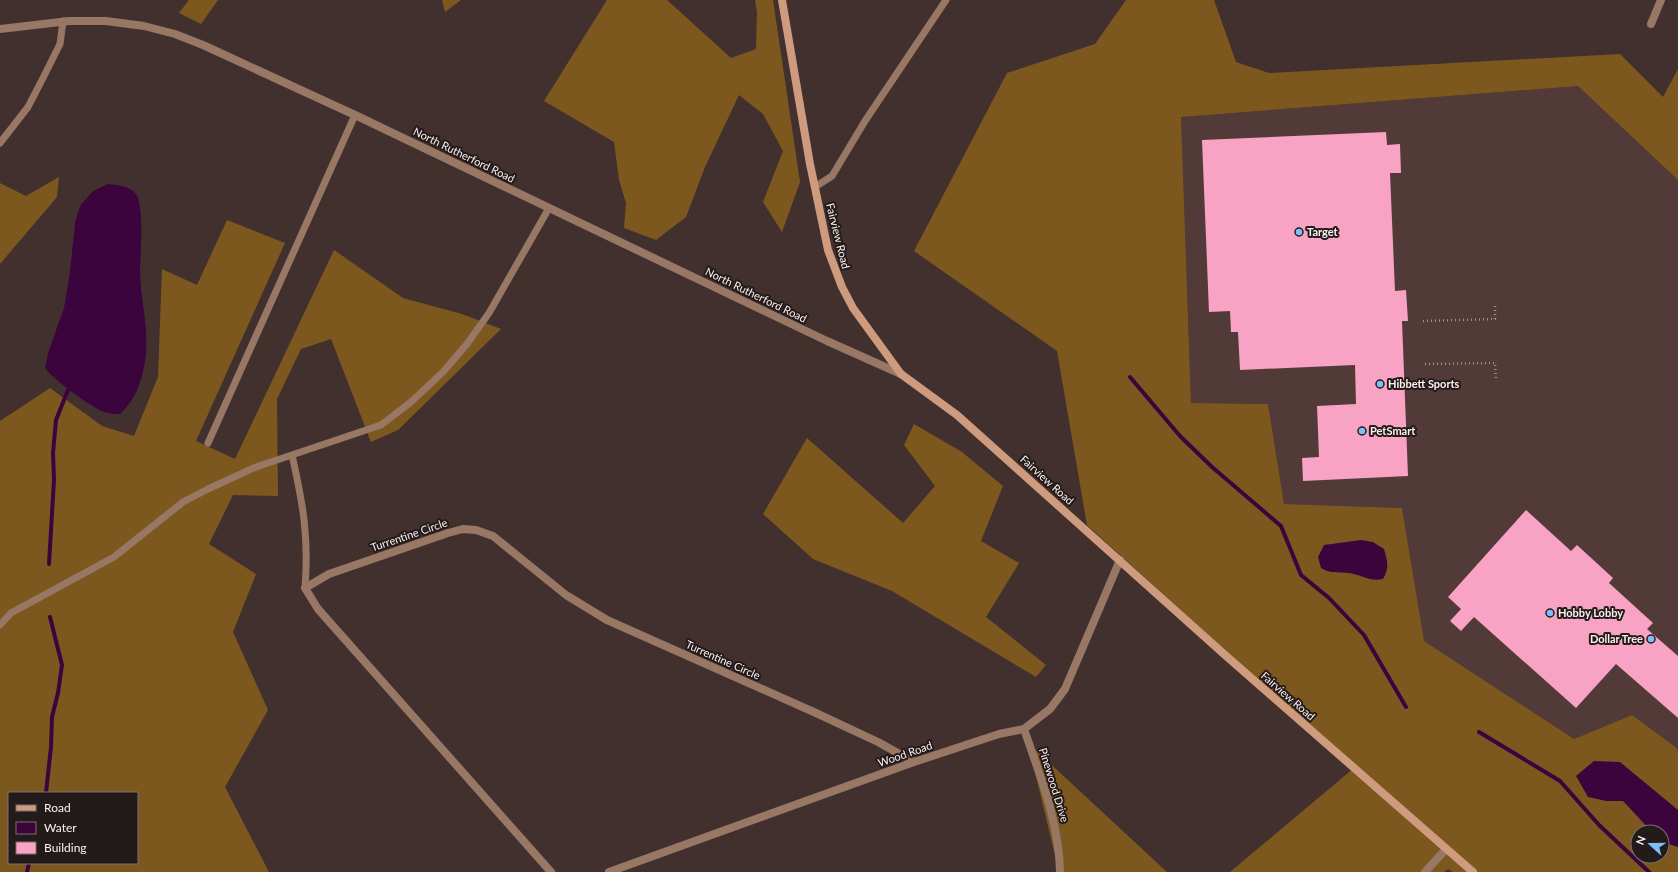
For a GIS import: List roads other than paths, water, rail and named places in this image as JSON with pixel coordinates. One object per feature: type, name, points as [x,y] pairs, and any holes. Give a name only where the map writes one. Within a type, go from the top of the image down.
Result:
[{"type":"street","name":"Fairview Road","points":[[782,0],[815,187],[828,250],[842,288],[853,308],[901,374],[957,415],[1473,872]]},
{"type":"street","points":[[1651,24],[1661,0]]},
{"type":"street","name":"North Rutherford Road","points":[[0,29],[63,22],[106,21],[144,26],[175,34],[203,45],[355,115],[827,341],[901,374]]},
{"type":"street","name":"Turrentine Circle","points":[[305,588],[328,574],[448,533],[463,529],[480,531],[501,541],[566,595],[607,620],[816,713],[878,742],[914,762]]},
{"type":"street","name":"Wood Road","points":[[609,872],[914,762],[999,734],[1024,729],[1050,709],[1064,689],[1120,560]]},
{"type":"street","points":[[305,588],[318,609],[551,872]]},
{"type":"street","name":"Pinewood Drive","points":[[1024,729],[1050,804],[1058,837],[1060,872]]},
{"type":"street","points":[[1425,872],[1446,849]]},
{"type":"lane","points":[[815,187],[832,176],[865,121],[946,0]]},
{"type":"lane","points":[[0,143],[28,107],[60,44],[63,22]]},
{"type":"lane","points":[[208,443],[355,115]]},
{"type":"lane","points":[[0,625],[11,613],[114,556],[183,502],[256,466],[381,425],[411,402],[443,372],[467,344],[489,313],[549,208]]},
{"type":"lane","points":[[292,455],[306,528],[308,556],[305,588]]},
{"type":"water","points":[[108,184],[119,185],[130,189],[136,194],[139,201],[141,221],[140,273],[146,332],[146,355],[136,393],[120,414],[107,413],[93,406],[65,386],[45,368],[48,353],[64,308],[70,272],[75,223],[80,206],[93,191]]},
{"type":"water","points":[[1361,540],[1373,542],[1384,549],[1387,560],[1387,571],[1383,579],[1374,580],[1349,573],[1331,572],[1321,568],[1318,557],[1324,545]]},
{"type":"water","points":[[1594,761],[1620,762],[1678,810],[1678,847],[1670,844],[1670,824],[1645,824],[1623,801],[1606,801],[1588,797],[1576,776]]},
{"type":"waterway","points":[[1130,377],[1180,436],[1212,467],[1281,526],[1301,575],[1329,598],[1364,635],[1406,707]]},
{"type":"waterway","points":[[49,564],[54,480],[53,453],[56,420],[68,390]]},
{"type":"waterway","points":[[46,792],[51,747],[52,717],[58,693],[62,665],[50,617]]},
{"type":"waterway","points":[[1479,732],[1560,781],[1599,825],[1649,872]]},
{"type":"waterway","points":[[27,872],[29,864]]},
{"type":"place","name":"Target","points":[[1299,232]]},
{"type":"place","name":"Hibbett Sports","points":[[1380,384]]},
{"type":"place","name":"PetSmart","points":[[1362,431]]},
{"type":"place","name":"Hobby Lobby","points":[[1550,613]]},
{"type":"place","name":"Dollar Tree","points":[[1651,639]]}]
